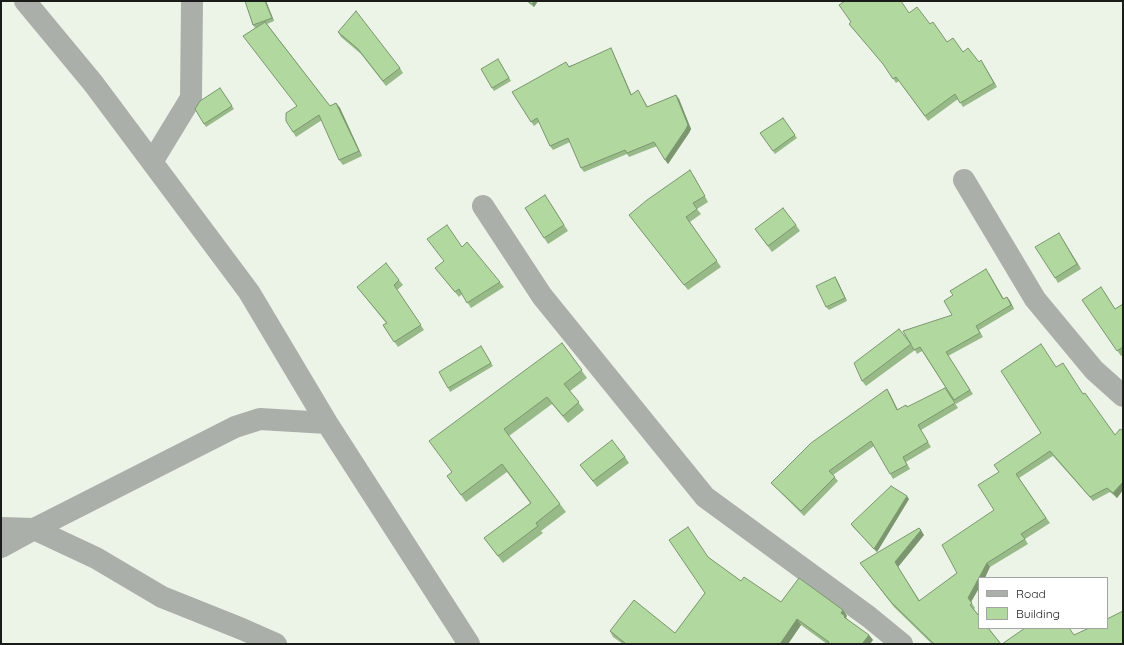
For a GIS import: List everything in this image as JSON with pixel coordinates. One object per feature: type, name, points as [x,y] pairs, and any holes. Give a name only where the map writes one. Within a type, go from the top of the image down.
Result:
[{"type":"street","points":[[25,1],[93,83],[249,292],[327,423],[469,644]]},
{"type":"street","points":[[152,162],[191,98],[192,1]]},
{"type":"street","points":[[964,180],[1035,299],[1094,370],[1123,396]]},
{"type":"street","points":[[482,206],[542,296],[705,497],[869,617],[902,644]]},
{"type":"street","points":[[1,547],[236,426],[260,420],[327,423]]},
{"type":"street","points":[[1,528],[34,529],[96,558],[162,597],[276,644]]},
{"type":"building","points":[[245,1],[265,1],[272,18],[253,25]]},
{"type":"building","points":[[845,1],[901,1],[909,13],[917,7],[930,24],[933,22],[947,42],[953,38],[963,52],[968,48],[979,62],[981,60],[994,83],[960,103],[955,94],[925,116],[896,77],[893,79],[883,64],[849,24],[851,22],[839,5]]},
{"type":"building","points":[[356,11],[400,68],[383,81],[358,49],[338,32]]},
{"type":"building","points":[[265,22],[330,106],[336,103],[359,151],[339,160],[319,115],[293,132],[286,121],[286,113],[297,106],[243,36]]},
{"type":"building","points":[[611,48],[631,95],[638,90],[647,107],[676,95],[688,125],[665,160],[654,142],[627,153],[625,150],[581,168],[568,138],[550,146],[537,118],[531,122],[512,92],[566,62],[569,67]]},
{"type":"building","points":[[498,59],[509,78],[492,88],[481,69]]},
{"type":"building","points":[[220,88],[232,106],[204,124],[195,109],[200,101]]},
{"type":"building","points":[[783,118],[795,135],[773,151],[760,133]]},
{"type":"building","points":[[690,170],[705,196],[693,203],[697,209],[686,217],[717,261],[684,285],[629,215],[647,200]]},
{"type":"building","points":[[545,195],[564,225],[544,238],[525,208]]},
{"type":"building","points":[[783,208],[796,225],[768,246],[755,229]]},
{"type":"building","points":[[447,225],[462,247],[467,242],[500,282],[467,303],[459,289],[455,292],[435,268],[444,261],[427,239]]},
{"type":"building","points":[[1059,233],[1077,264],[1055,278],[1035,247]]},
{"type":"building","points":[[386,263],[399,280],[394,285],[421,325],[394,342],[383,325],[387,323],[357,287]]},
{"type":"building","points":[[986,269],[1003,299],[1007,297],[1011,305],[976,326],[980,333],[946,352],[970,390],[954,400],[920,347],[914,350],[903,331],[952,315],[944,301],[953,295],[950,291]]},
{"type":"building","points":[[835,277],[845,298],[826,307],[816,286]]},
{"type":"building","points":[[1101,287],[1115,309],[1123,304],[1123,347],[1117,351],[1082,300]]},
{"type":"building","points":[[899,329],[911,344],[862,381],[854,363]]},
{"type":"building","points":[[562,343],[582,370],[564,384],[579,402],[563,416],[547,397],[504,429],[560,504],[536,523],[538,526],[498,556],[484,538],[531,503],[502,464],[461,495],[447,476],[452,472],[429,441]]},
{"type":"building","points":[[1041,344],[1056,367],[1063,363],[1083,394],[1085,393],[1115,435],[1120,429],[1123,431],[1123,482],[1113,493],[1107,488],[1090,497],[1050,451],[1016,474],[1046,518],[1021,534],[1025,539],[987,563],[978,577],[968,598],[972,603],[970,605],[978,615],[978,629],[989,629],[1001,644],[934,644],[891,602],[860,563],[919,528],[921,530],[895,562],[919,601],[957,573],[942,545],[994,510],[978,485],[999,472],[994,465],[1041,433],[1001,371]]},
{"type":"building","points":[[481,346],[491,363],[448,388],[439,372]]},
{"type":"building","points":[[945,388],[955,403],[918,425],[928,442],[903,457],[907,465],[890,474],[871,441],[829,471],[835,477],[801,511],[771,483],[811,443],[887,389],[897,410],[906,405],[907,407]]},
{"type":"building","points":[[612,440],[625,457],[593,481],[580,465]]},
{"type":"building","points":[[891,486],[907,496],[874,549],[851,524]]},
{"type":"building","points":[[688,527],[708,557],[741,581],[744,577],[781,602],[799,578],[843,610],[841,613],[845,616],[844,617],[869,635],[862,644],[827,644],[829,642],[797,619],[780,644],[625,644],[610,631],[634,600],[675,633],[705,593],[669,540]]},
{"type":"building","points":[[1123,611],[1123,644],[1002,644],[1024,629],[1070,629],[1074,635],[1087,629],[1108,629],[1108,618]]}]
